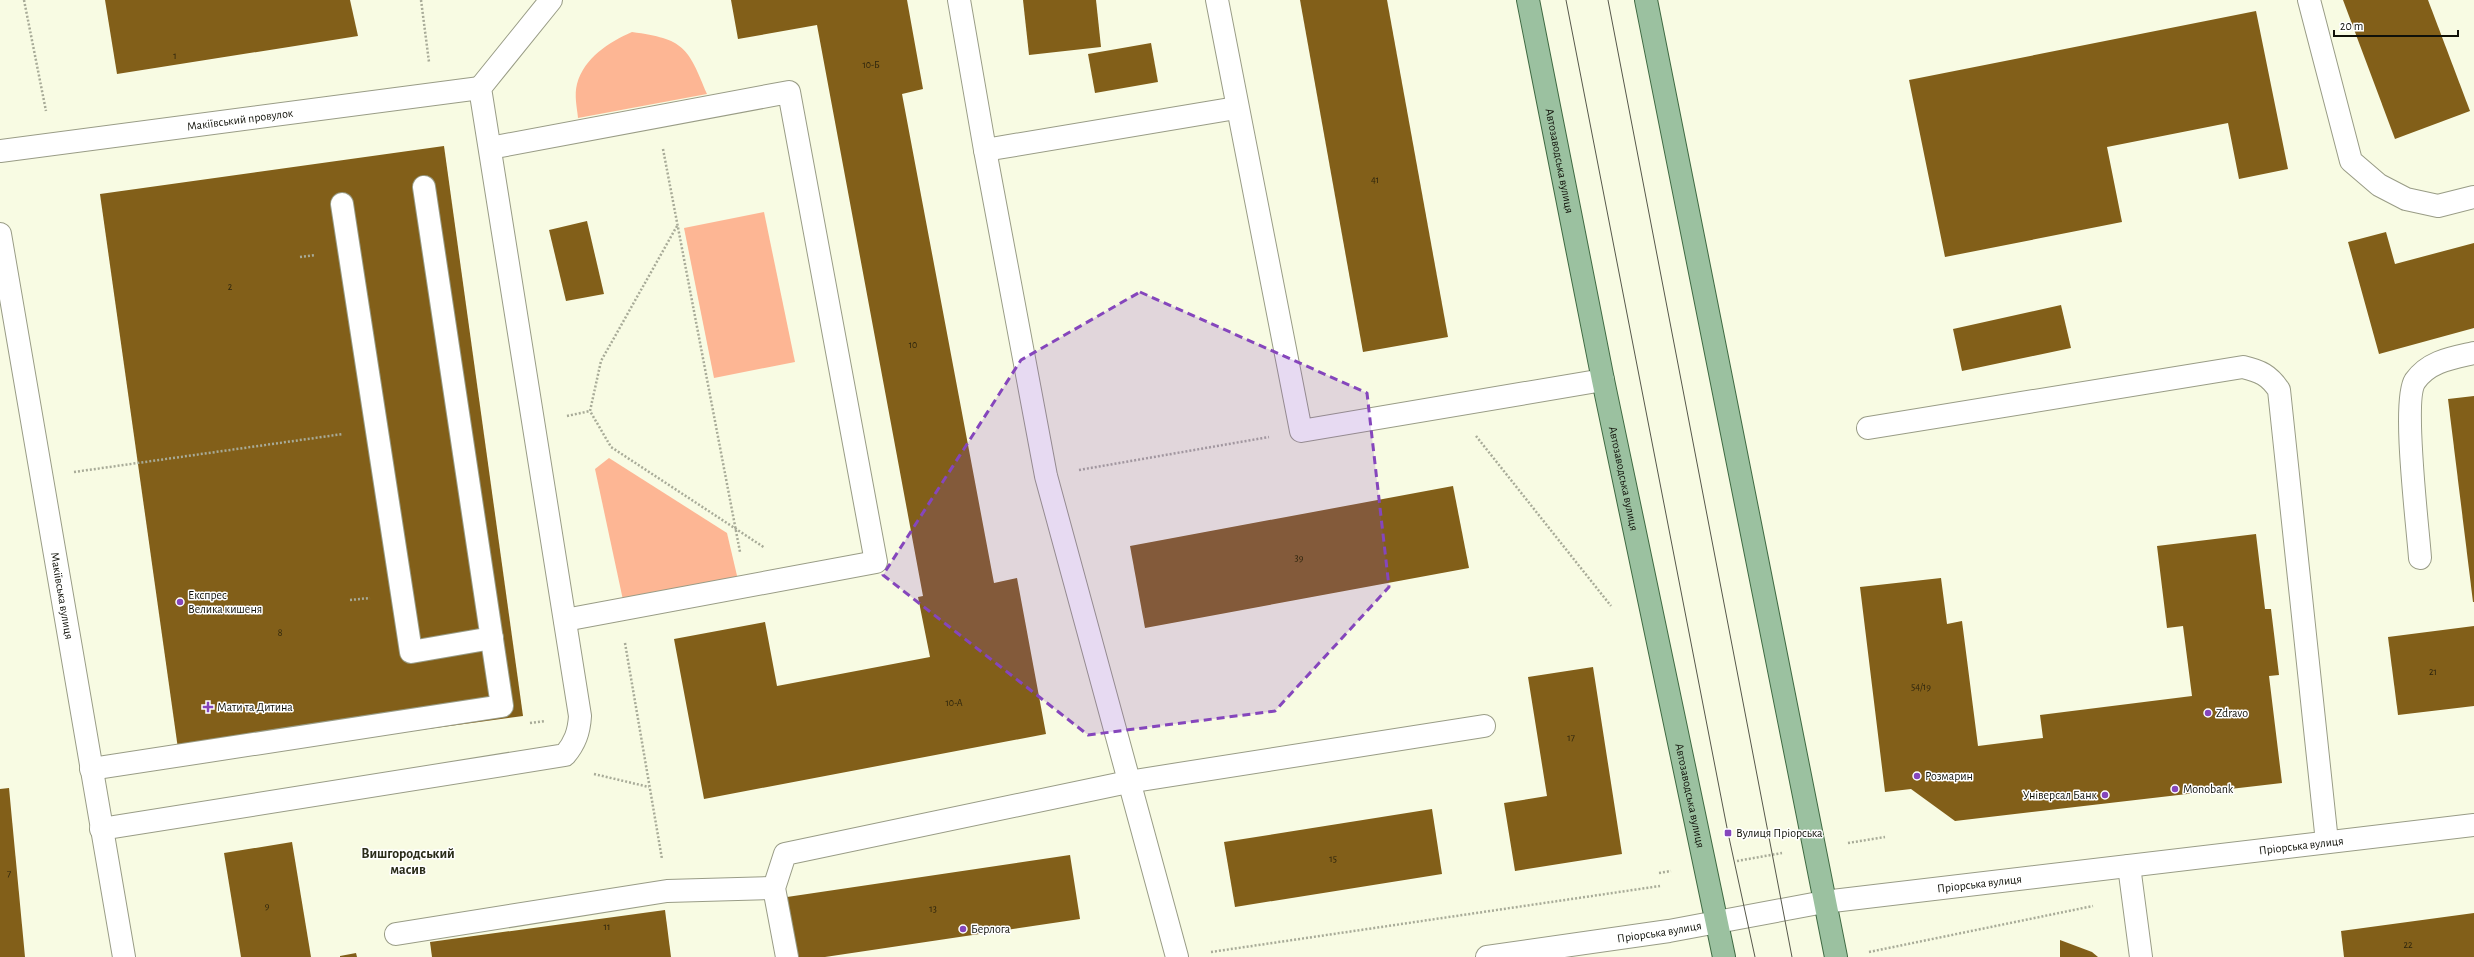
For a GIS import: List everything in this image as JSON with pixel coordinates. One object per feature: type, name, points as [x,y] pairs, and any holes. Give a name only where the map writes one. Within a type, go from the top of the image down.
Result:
[{"type":"main road","name":"Автозаводська вулиця","points":[[1528,0],[1604,380],[1724,957]]},
{"type":"main road","points":[[1646,0],[1836,957]]},
{"type":"street","points":[[101,829],[565,755],[572,746],[579,732],[580,716],[480,88],[551,0]]},
{"type":"street","points":[[959,0],[985,150],[1046,476],[1128,782],[1177,957]]},
{"type":"street","points":[[1217,0],[1236,108],[1301,431],[1604,380]]},
{"type":"street","points":[[2308,0],[2351,161],[2379,185],[2406,199],[2438,206],[2474,197]]},
{"type":"street","name":"Макіївський провулок","points":[[0,151],[480,88]]},
{"type":"street","points":[[490,148],[789,92],[876,562],[619,611],[564,620]]},
{"type":"street","points":[[985,150],[1236,108]]},
{"type":"street","points":[[91,769],[502,706],[424,187]]},
{"type":"street","points":[[342,204],[411,652],[492,638]]},
{"type":"street","name":"Макіївська вулиця","points":[[0,234],[40,476],[124,957]]},
{"type":"street","points":[[2420,558],[2410,429],[2411,402],[2415,382],[2434,363],[2474,353]]},
{"type":"street","points":[[1868,428],[2243,367],[2260,371],[2271,378],[2279,390],[2327,842]]},
{"type":"street","points":[[787,957],[774,888],[785,854],[1128,782],[1484,726]]},
{"type":"street","name":"Пріорська вулиця","points":[[1487,957],[1716,924],[1824,902],[2474,825]]},
{"type":"street","points":[[2129,866],[2141,957]]},
{"type":"street","points":[[396,934],[667,891],[774,888]]},
{"type":"path","points":[[24,0],[53,145]]},
{"type":"path","points":[[421,0],[434,94]]},
{"type":"path","points":[[657,117],[747,586]]},
{"type":"path","points":[[677,226],[601,361],[590,411],[611,447],[736,527],[804,575]]},
{"type":"path","points":[[1452,406],[1612,606]]},
{"type":"path","points":[[40,476],[377,430]]},
{"type":"path","points":[[1046,476],[1301,431]]},
{"type":"path","points":[[619,611],[667,891]]},
{"type":"path","points":[[1659,873],[1885,837]]},
{"type":"path","points":[[1210,952],[1660,886]]},
{"type":"path","points":[[1866,953],[1931,939]]},
{"type":"highlighted area","points":[[1140,292],[1367,393],[1389,587],[1275,711],[1088,735],[883,575],[1021,360]]},
{"type":"shaded area","points":[[632,32],[663,38],[674,42],[682,48],[695,65],[707,94],[578,118],[576,88],[580,75],[585,66],[606,46]]},
{"type":"shaded area","points":[[764,212],[795,362],[714,378],[684,228]]},
{"type":"shaded area","points":[[609,458],[727,533],[738,580],[623,600],[595,469]]},
{"type":"building","points":[[105,0],[350,0],[358,36],[117,74]]},
{"type":"building","points":[[731,0],[907,0],[923,89],[902,94],[994,583],[1017,578],[1046,734],[704,799],[674,639],[765,622],[777,686],[930,657],[918,597],[923,596],[817,25],[738,39]]},
{"type":"building","points":[[1023,0],[1096,0],[1101,47],[1029,55]]},
{"type":"building","points":[[1300,0],[1387,0],[1448,337],[1363,352]]},
{"type":"building","points":[[2343,0],[2428,0],[2470,111],[2395,139]]},
{"type":"building","points":[[2256,11],[2288,169],[2239,179],[2228,123],[2107,147],[2122,222],[1945,257],[1909,80]]},
{"type":"building","points":[[1151,43],[1158,82],[1095,93],[1088,54]]},
{"type":"building","points":[[444,146],[523,716],[180,763],[100,194]]},
{"type":"building","points":[[587,221],[604,294],[566,301],[549,230]]},
{"type":"building","points":[[2386,232],[2395,264],[2474,243],[2474,328],[2379,354],[2348,242]]},
{"type":"building","points":[[2061,305],[2071,348],[1962,371],[1953,329]]},
{"type":"building","points":[[2474,396],[2474,602],[2473,602],[2448,399]]},
{"type":"building","points":[[1453,486],[1469,568],[1145,628],[1130,546]]},
{"type":"building","points":[[2256,534],[2265,609],[2271,609],[2279,675],[2269,676],[2282,783],[1955,821],[1911,789],[1885,792],[1860,587],[1941,578],[1947,624],[1962,621],[1978,746],[2043,738],[2040,715],[2192,696],[2183,626],[2167,628],[2157,546]]},
{"type":"building","points":[[2474,626],[2474,706],[2398,715],[2388,637]]},
{"type":"building","points":[[1593,667],[1622,854],[1515,871],[1504,803],[1547,796],[1528,677]]},
{"type":"building","points":[[9,788],[25,957],[0,957],[0,789]]},
{"type":"building","points":[[1432,809],[1442,874],[1235,907],[1224,842]]},
{"type":"building","points":[[292,842],[311,957],[241,957],[224,853]]},
{"type":"building","points":[[1070,855],[1080,919],[825,957],[796,957],[787,897]]},
{"type":"building","points":[[665,910],[671,957],[432,957],[430,942]]},
{"type":"building","points":[[2474,913],[2474,957],[2344,957],[2341,931]]},
{"type":"building","points":[[2060,940],[2092,952],[2098,957],[2060,957]]},
{"type":"building","points":[[356,953],[357,957],[340,957],[340,956]]},
{"type":"tram line","points":[[1566,0],[1728,833],[1755,957]]},
{"type":"tram line","points":[[1608,0],[1792,957]]},
{"type":"place","name":"Експрес Велика кишеня","points":[[180,602]]},
{"type":"place","name":"Мати та Дитина","points":[[208,707]]},
{"type":"place","name":"Zdravo","points":[[2208,713]]},
{"type":"place","name":"Розмарин","points":[[1917,776]]},
{"type":"place","name":"Monobank","points":[[2175,789]]},
{"type":"place","name":"Універсал Банк","points":[[2105,795]]},
{"type":"place","name":"Вулиця Пріорська","points":[[1728,833]]},
{"type":"place","name":"Берлога","points":[[963,929]]},
{"type":"district","name":"Вишгородський масив","points":[[408,862]]}]
